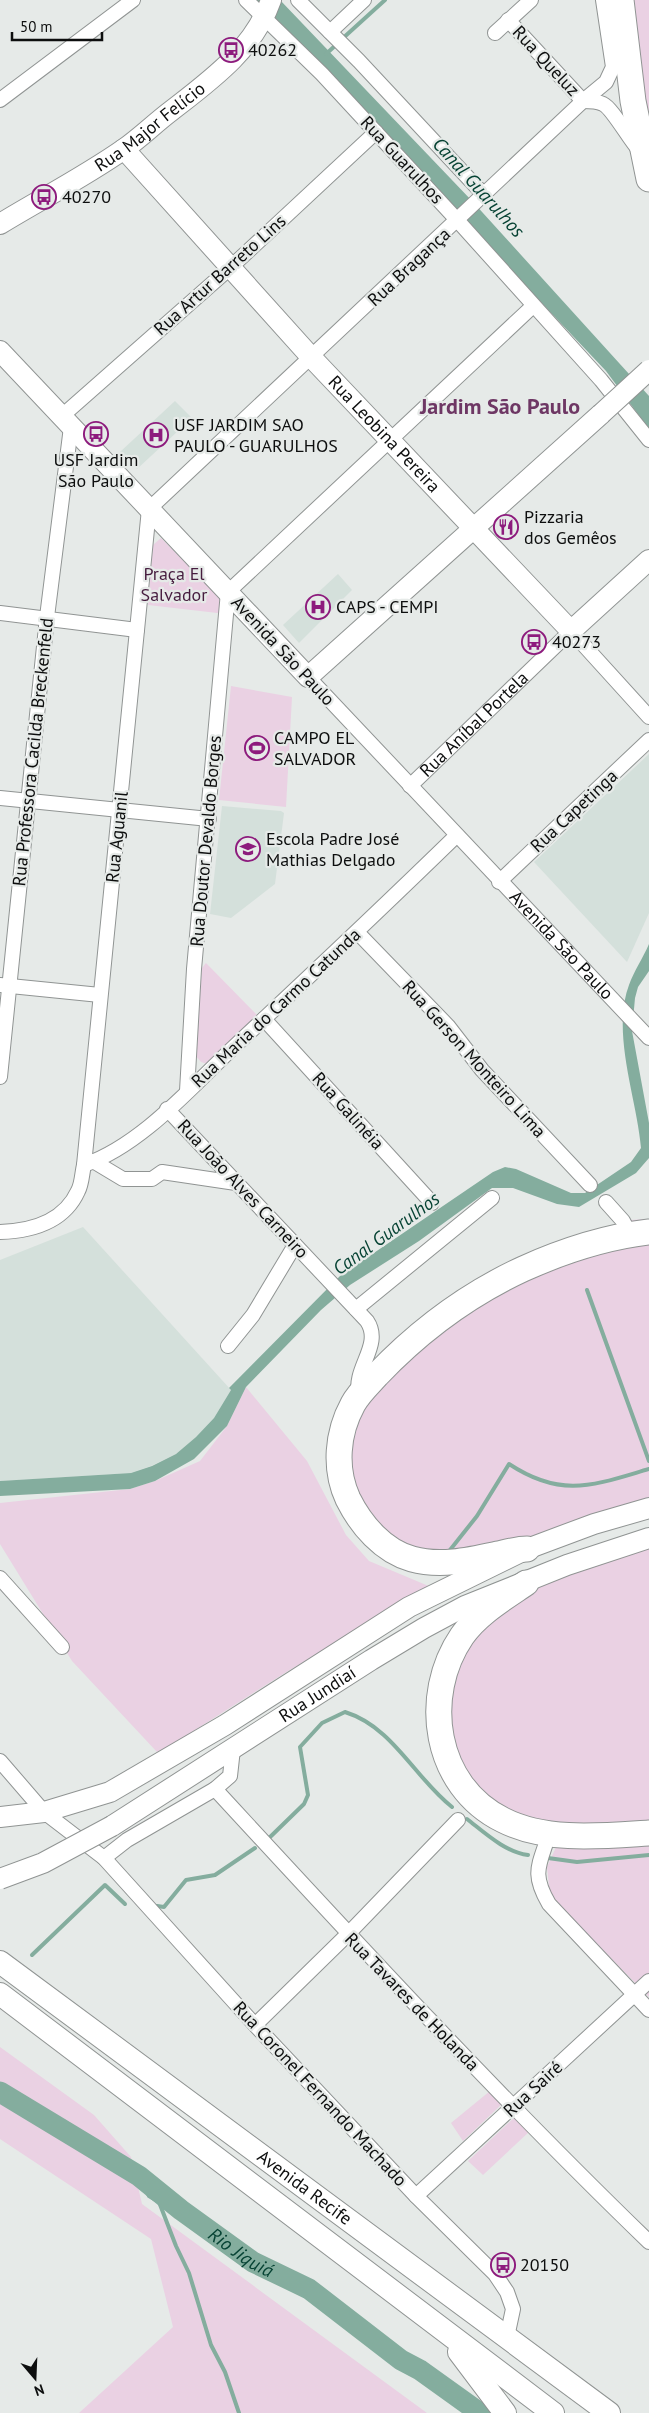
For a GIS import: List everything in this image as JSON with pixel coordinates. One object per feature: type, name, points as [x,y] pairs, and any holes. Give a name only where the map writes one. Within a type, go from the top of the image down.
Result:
[{"type":"highway","points":[[621,0],[632,101],[649,179]]},
{"type":"highway","points":[[527,1549],[457,1561],[432,1563],[410,1559],[384,1545],[375,1537],[351,1505],[340,1472],[341,1436],[348,1414],[359,1395],[409,1345],[452,1311],[488,1287],[546,1260],[582,1246],[640,1233]]},
{"type":"highway","points":[[526,1583],[496,1604],[463,1635],[444,1671],[438,1722],[453,1771],[476,1801],[502,1820],[526,1829],[549,1834],[649,1833]]},
{"type":"main road","name":"Rua Major Felício","points":[[0,224],[124,149],[229,64],[250,40],[267,11]]},
{"type":"main road","name":"Rua Leobina Pereira","points":[[124,149],[311,357],[571,631]]},
{"type":"main road","name":"Avenida São Paulo","points":[[0,351],[308,677]]},
{"type":"main road","points":[[308,677],[475,529],[649,370]]},
{"type":"main road","name":"Rua Aníbal Portela","points":[[571,631],[649,560]]},
{"type":"main road","name":"Rua Jundiaí","points":[[0,1817],[44,1812],[110,1792],[225,1725],[409,1606],[527,1549],[594,1524],[649,1508]]},
{"type":"main road","name":"Rua Jundiaí","points":[[0,1879],[43,1863],[112,1826],[424,1628],[465,1606],[567,1566],[649,1538]]},
{"type":"main road","name":"Avenida Recife","points":[[0,1962],[609,2413]]},
{"type":"main road","name":"Avenida Recife","points":[[0,1994],[437,2323],[553,2413]]},
{"type":"main road","points":[[437,2323],[505,2413]]},
{"type":"street","points":[[0,100],[133,0]]},
{"type":"street","name":"Rua Guarulhos","points":[[246,0],[267,11],[322,74],[459,220],[532,306],[601,380],[649,440]]},
{"type":"street","name":"Rua Guarulhos","points":[[298,0],[330,32],[482,199]]},
{"type":"street","points":[[330,32],[364,0]]},
{"type":"street","points":[[495,33],[531,0]]},
{"type":"street","name":"Rua Bragança","points":[[149,509],[482,199],[583,101],[606,82],[613,67],[604,0]]},
{"type":"street","name":"Rua Queluz","points":[[508,20],[583,101]]},
{"type":"street","points":[[583,101],[599,102],[608,107],[630,140],[642,152]]},
{"type":"street","name":"Rua Artur Barreto Lins","points":[[67,422],[376,132]]},
{"type":"street","points":[[228,592],[532,306]]},
{"type":"street","name":"Rua Professora Cacilda Breckenfeld","points":[[0,1077],[5,986],[28,801],[67,422]]},
{"type":"street","name":"Rua Aguanil","points":[[0,1232],[26,1230],[56,1217],[68,1206],[79,1190],[88,1163],[100,995],[149,509]]},
{"type":"street","name":"Rua Doutor Devaldo Borges","points":[[187,1091],[194,968],[209,819],[228,592]]},
{"type":"street","points":[[0,613],[47,617],[137,630]]},
{"type":"street","name":"Rua Leobina Pereira","points":[[571,631],[649,717]]},
{"type":"street","name":"Rua Aníbal Portela","points":[[410,786],[571,631]]},
{"type":"street","name":"Avenida São Paulo","points":[[308,677],[499,882],[634,1022],[648,1034]]},
{"type":"street","name":"Rua Capetinga","points":[[499,882],[649,740]]},
{"type":"street","points":[[0,798],[209,819]]},
{"type":"street","name":"Rua Maria do Carmo Catunda","points":[[88,1163],[109,1154],[144,1130],[357,932],[456,836]]},
{"type":"street","name":"Rua Gerson Monteiro Lima","points":[[357,932],[448,1026],[482,1070],[590,1186]]},
{"type":"street","points":[[5,986],[100,995]]},
{"type":"street","name":"Rua Galinéia","points":[[264,1019],[432,1203]]},
{"type":"street","name":"Rua João Alves Carneiro","points":[[167,1109],[368,1321],[373,1333],[371,1346],[359,1374],[357,1385],[359,1395]]},
{"type":"street","points":[[88,1163],[123,1178],[152,1179],[162,1172],[236,1183]]},
{"type":"street","points":[[356,1310],[492,1198]]},
{"type":"street","points":[[606,1202],[623,1221],[640,1233]]},
{"type":"street","points":[[228,1346],[253,1315],[295,1245]]},
{"type":"street","points":[[0,1578],[62,1647]]},
{"type":"street","points":[[104,1858],[127,1840],[215,1789],[230,1776],[232,1749]]},
{"type":"street","name":"Rua Coronel Fernando Machado","points":[[0,1761],[44,1812],[104,1858],[255,2025],[416,2196],[495,2274],[507,2292],[513,2308],[507,2337]]},
{"type":"street","name":"Rua Tavares de Holanda","points":[[215,1789],[348,1934],[513,2107],[649,2242]]},
{"type":"street","points":[[255,2025],[348,1934],[458,1820]]},
{"type":"street","points":[[549,1834],[537,1880],[549,1904],[649,2010]]},
{"type":"street","name":"Rua Sairé","points":[[416,2196],[649,1981]]},
{"type":"shaded area","name":"Canal Guarulhos","points":[[255,0],[280,0],[473,202],[649,396],[649,429],[606,371]]},
{"type":"shaded area","name":"USF JARDIM SAO PAULO - GUARULHOS","points":[[175,401],[192,418],[137,469],[120,452]]},
{"type":"shaded area","name":"CAPS - CEMPI","points":[[338,574],[352,590],[299,643],[283,625]]},
{"type":"shaded area","points":[[649,754],[649,913],[627,962],[534,862]]},
{"type":"shaded area","name":"Escola Padre José Mathias Delgado","points":[[222,806],[281,811],[284,813],[275,884],[231,918],[210,914]]},
{"type":"shaded area","points":[[649,944],[649,971],[638,987],[632,1031],[649,1123],[649,1158],[636,1173],[579,1207],[557,1204],[513,1188],[492,1188],[419,1241],[350,1285],[321,1310],[246,1387],[227,1426],[194,1459],[155,1481],[130,1489],[0,1496],[0,1481],[131,1473],[152,1466],[176,1454],[214,1418],[231,1390],[229,1388],[340,1276],[493,1172],[505,1167],[516,1169],[571,1193],[585,1193],[631,1162],[641,1148],[624,1045],[624,1004],[631,980]]},
{"type":"shaded area","points":[[83,1227],[231,1390],[214,1418],[196,1437],[176,1454],[151,1466],[131,1473],[0,1481],[0,1260]]},
{"type":"green space","points":[[628,0],[649,0],[649,141]]},
{"type":"green space","name":"Praça El Salvador","points":[[161,538],[226,604],[226,614],[148,605],[153,545]]},
{"type":"green space","name":"CAMPO EL SALVADOR","points":[[231,686],[292,697],[286,807],[219,800]]},
{"type":"green space","points":[[206,963],[260,1018],[207,1064],[201,1062],[195,1055],[202,968]]},
{"type":"green space","points":[[649,1219],[649,1513],[489,1566],[427,1575],[409,1554],[375,1532],[352,1485],[343,1394],[392,1341],[463,1287],[520,1257],[630,1220]]},
{"type":"green space","points":[[246,1387],[307,1461],[346,1535],[369,1561],[431,1587],[288,1671],[173,1744],[157,1752],[72,1661],[0,1544],[0,1503],[130,1489],[155,1481],[200,1461],[227,1426]]},
{"type":"green space","points":[[649,1537],[649,1833],[526,1829],[469,1804],[448,1759],[444,1671],[496,1604]]},
{"type":"green space","points":[[649,1837],[649,1997],[550,1896],[547,1867],[557,1845]]},
{"type":"green space","points":[[0,2047],[94,2115],[131,2157],[142,2204],[427,2413],[79,2413],[173,2327],[151,2239],[0,2139]]},
{"type":"green space","points":[[490,2091],[503,2103],[463,2141],[451,2123]]},
{"type":"green space","points":[[517,2115],[530,2131],[483,2175],[468,2161]]},
{"type":"waterway","points":[[342,39],[385,0]]},
{"type":"waterway","points":[[326,54],[337,44]]},
{"type":"waterway","points":[[587,1290],[649,1461]]},
{"type":"waterway","points":[[450,1550],[477,1516],[509,1464],[528,1475],[546,1482],[578,1486],[595,1484],[649,1469]]},
{"type":"waterway","points":[[267,1840],[304,1804],[308,1795],[300,1747],[322,1723],[345,1712],[362,1719],[377,1729],[438,1795],[452,1807]]},
{"type":"waterway","points":[[467,1819],[503,1846],[528,1855]]},
{"type":"waterway","points":[[157,1906],[164,1907],[186,1880],[215,1875],[255,1848]]},
{"type":"waterway","points":[[548,1858],[577,1862],[649,1855]]},
{"type":"waterway","points":[[32,1955],[105,1885],[125,1904]]},
{"type":"waterway","name":"Rio Jiquiá","points":[[0,2092],[139,2176],[181,2210],[253,2262],[309,2289],[401,2360],[420,2370],[480,2413]]},
{"type":"waterway","points":[[139,2176],[149,2196],[159,2202],[189,2273],[211,2345],[225,2372],[239,2413]]},
{"type":"place","name":"40262","points":[[231,50]]},
{"type":"place","name":"40270","points":[[44,197]]},
{"type":"place","name":"USF Jardim São Paulo","points":[[96,434]]},
{"type":"place","name":"USF JARDIM SAO PAULO - GUARULHOS","points":[[156,435]]},
{"type":"place","name":"Pizzaria dos Gemêos","points":[[506,527]]},
{"type":"place","name":"CAPS - CEMPI","points":[[318,607]]},
{"type":"place","name":"40273","points":[[534,642]]},
{"type":"place","name":"CAMPO EL SALVADOR","points":[[257,748]]},
{"type":"place","name":"Escola Padre José Mathias Delgado","points":[[248,849]]},
{"type":"place","name":"20150","points":[[503,2265]]},
{"type":"district","name":"Jardim São Paulo","points":[[500,406]]}]
